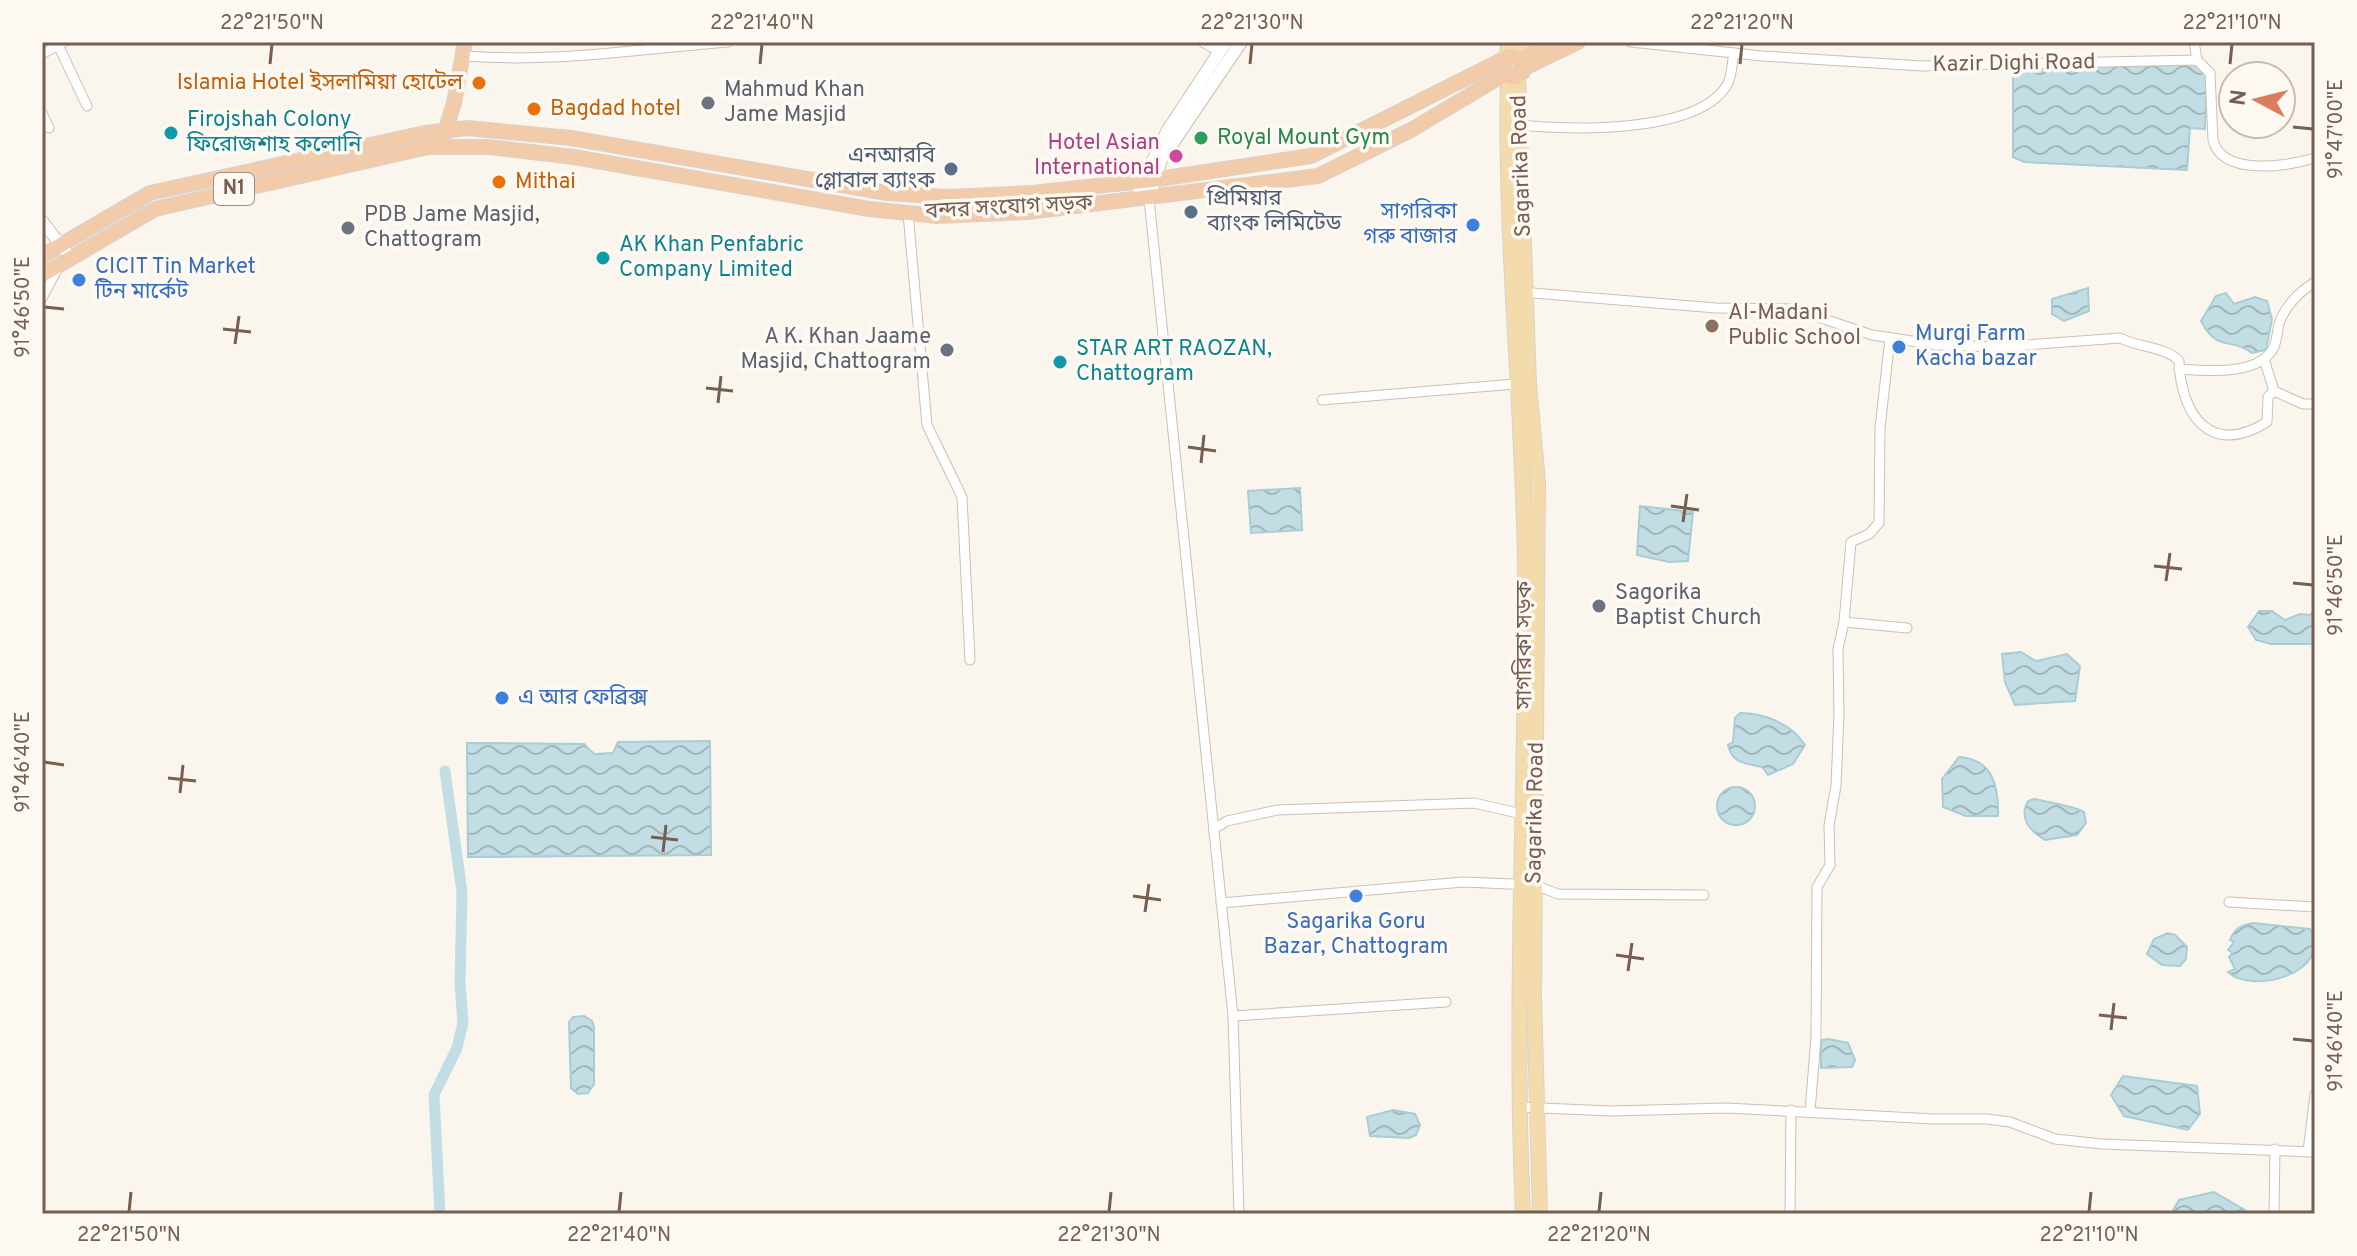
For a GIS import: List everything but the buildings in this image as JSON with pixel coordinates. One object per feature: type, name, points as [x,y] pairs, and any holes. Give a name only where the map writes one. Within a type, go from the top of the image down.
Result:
[{"type":"highway","name":"বন্দর সংযোগ সড়ক","points":[[444,131],[486,128],[571,138],[887,193],[947,197],[1032,193],[1311,156],[1555,42]]},
{"type":"highway","name":"বন্দর সংযোগ সড়ক","points":[[443,146],[489,147],[574,157],[908,213],[937,216],[1028,212],[1318,176],[1411,130],[1513,64],[1578,42]]},
{"type":"highway","points":[[443,146],[464,49]]},
{"type":"highway","name":"N1","points":[[42,256],[150,193],[444,131]]},
{"type":"highway","name":"N1","points":[[42,275],[155,209],[443,146]]},
{"type":"main road","points":[[1146,180],[1241,42]]},
{"type":"main road","name":"সাগরিকা সড়ক","points":[[1508,42],[1513,64],[1514,125],[1510,290],[1521,481],[1526,690],[1522,814],[1529,885],[1518,1107],[1523,1214]]},
{"type":"main road","points":[[1143,199],[1146,180],[1168,130],[1223,47]]},
{"type":"main road","name":"Sagarika Road","points":[[1514,125],[1538,482],[1529,885],[1540,1214]]},
{"type":"main road","points":[[1521,481],[1538,482]]},
{"type":"street","points":[[464,49],[512,58],[596,47],[728,42]]},
{"type":"street","points":[[1203,42],[1223,47]]},
{"type":"street","name":"Kazir Dighi Road","points":[[1631,42],[1734,53],[1922,66],[2197,60]]},
{"type":"street","points":[[2194,42],[2197,60],[2205,64],[2210,73],[2216,151],[2222,156],[2254,166],[2315,158]]},
{"type":"street","points":[[42,54],[61,44],[87,106]]},
{"type":"street","points":[[1514,125],[1544,130],[1682,116],[1707,104],[1728,84],[1734,53]]},
{"type":"street","points":[[42,113],[49,128]]},
{"type":"street","points":[[1143,199],[1233,1016],[1239,1214]]},
{"type":"street","points":[[908,213],[927,425],[962,497],[970,660]]},
{"type":"street","points":[[42,221],[63,244],[65,261],[42,298]]},
{"type":"street","points":[[2179,369],[2211,371],[2264,359],[2275,346],[2282,316],[2303,289],[2315,282]]},
{"type":"street","points":[[1510,290],[1688,307],[1794,309],[1890,338],[1938,345],[1999,347],[2120,338],[2136,346],[2173,354],[2179,361],[2190,412],[2203,430],[2218,435],[2240,433],[2267,422],[2268,397],[2274,391]]},
{"type":"street","points":[[1810,1111],[1816,1037],[1817,887],[1830,865],[1829,825],[1836,786],[1839,714],[1838,649],[1844,622],[1851,542],[1869,534],[1879,523],[1880,428],[1890,338]]},
{"type":"street","points":[[2264,359],[2274,391],[2303,404],[2315,404]]},
{"type":"street","points":[[1322,400],[1515,384]]},
{"type":"street","points":[[1844,622],[1907,628]]},
{"type":"street","points":[[1214,829],[1227,821],[1277,810],[1474,803],[1522,814]]},
{"type":"street","points":[[1221,903],[1463,882],[1529,885],[1558,894],[1704,895]]},
{"type":"street","points":[[2229,902],[2315,907]]},
{"type":"street","points":[[1233,1016],[1446,1002]]},
{"type":"street","points":[[1518,1107],[1536,1105],[1611,1111],[1791,1110],[1934,1119],[1987,1119],[2010,1122],[2055,1139],[2102,1144],[2312,1152],[2315,1094]]},
{"type":"street","points":[[1790,1214],[1791,1110]]},
{"type":"street","points":[[2274,1214],[2275,1149]]},
{"type":"water","points":[[2197,63],[2207,75],[2205,129],[2190,128],[2187,170],[2024,162],[2013,157],[2013,68]]},
{"type":"water","points":[[2088,288],[2089,311],[2064,321],[2052,314],[2052,299]]},
{"type":"water","points":[[2226,293],[2234,304],[2255,297],[2267,301],[2272,319],[2266,350],[2252,353],[2219,341],[2207,331],[2201,321],[2216,296]]},
{"type":"water","points":[[1300,488],[1302,530],[1251,533],[1248,491]]},
{"type":"water","points":[[1640,506],[1693,512],[1688,561],[1669,562],[1637,555]]},
{"type":"water","points":[[2315,610],[2315,644],[2271,644],[2256,640],[2248,627],[2259,611],[2272,611],[2285,620],[2300,614],[2310,615]]},
{"type":"water","points":[[2021,652],[2036,661],[2067,654],[2080,666],[2075,701],[2015,705],[2005,682],[2002,654]]},
{"type":"water","points":[[1740,713],[1777,721],[1793,731],[1805,745],[1793,764],[1768,775],[1762,767],[1740,762],[1733,756],[1728,745],[1733,742],[1735,718]]},
{"type":"water","points":[[710,741],[711,855],[468,857],[467,743],[584,744],[594,754],[613,753],[618,742]]},
{"type":"water","points":[[1959,757],[1980,763],[1992,776],[1998,816],[1966,816],[1943,807],[1942,779]]},
{"type":"water","points":[[1736,787],[1749,793],[1755,806],[1749,819],[1736,825],[1723,819],[1717,806],[1723,793]]},
{"type":"water","points":[[2034,799],[2080,810],[2084,812],[2086,823],[2077,835],[2045,840],[2030,828],[2025,819],[2025,807],[2028,801]]},
{"type":"water","points":[[2253,923],[2310,929],[2314,944],[2311,958],[2287,976],[2271,980],[2239,979],[2228,972],[2235,969],[2229,957],[2233,953],[2228,950],[2234,942],[2230,940],[2239,928]]},
{"type":"water","points":[[2168,933],[2175,935],[2187,947],[2186,959],[2180,966],[2162,965],[2147,954],[2154,939]]},
{"type":"water","points":[[584,1016],[592,1021],[594,1027],[594,1084],[588,1093],[578,1094],[571,1088],[569,1022],[573,1017]]},
{"type":"water","points":[[1821,1040],[1848,1043],[1855,1060],[1852,1067],[1821,1068]]},
{"type":"water","points":[[2123,1076],[2197,1086],[2200,1114],[2188,1130],[2124,1116],[2111,1095]]},
{"type":"water","points":[[1393,1110],[1415,1114],[1420,1125],[1416,1135],[1409,1138],[1370,1136],[1367,1117]]},
{"type":"water","points":[[2214,1192],[2245,1210],[2245,1214],[2171,1214],[2179,1200]]},
{"type":"waterway","points":[[440,1214],[434,1095],[457,1048],[463,1023],[460,983],[462,892],[445,771]]},
{"type":"place","name":"Islamia Hotel ইসলামিয়া হোটেল","points":[[479,83]]},
{"type":"place","name":"Mahmud Khan Jame Masjid","points":[[708,103]]},
{"type":"place","name":"Bagdad hotel","points":[[534,109]]},
{"type":"place","name":"Firojshah Colony ফিরোজশাহ কলোনি","points":[[171,133]]},
{"type":"place","name":"Royal Mount Gym","points":[[1201,138]]},
{"type":"place","name":"Hotel Asian International","points":[[1176,156]]},
{"type":"place","name":"এনআরবি গ্লোবাল ব্যাংক","points":[[951,169]]},
{"type":"place","name":"Mithai","points":[[499,182]]},
{"type":"place","name":"প্রিমিয়ার ব্যাংক লিমিটেড","points":[[1191,212]]},
{"type":"place","name":"সাগরিকা গরু বাজার","points":[[1473,225]]},
{"type":"place","name":"PDB Jame Masjid, Chattogram","points":[[348,228]]},
{"type":"place","name":"AK Khan Penfabric Company Limited","points":[[603,258]]},
{"type":"place","name":"CICIT Tin Market টিন মার্কেট","points":[[79,280]]},
{"type":"place","name":"Al-Madani Public School","points":[[1712,326]]},
{"type":"place","name":"Murgi Farm Kacha bazar","points":[[1899,347]]},
{"type":"place","name":"A K. Khan Jaame Masjid, Chattogram","points":[[947,350]]},
{"type":"place","name":"STAR ART RAOZAN, Chattogram","points":[[1060,362]]},
{"type":"place","name":"Sagorika Baptist Church","points":[[1599,606]]},
{"type":"place","name":"এ আর ফেব্রিক্স","points":[[502,698]]},
{"type":"place","name":"Sagarika Goru Bazar, Chattogram","points":[[1356,896]]}]
